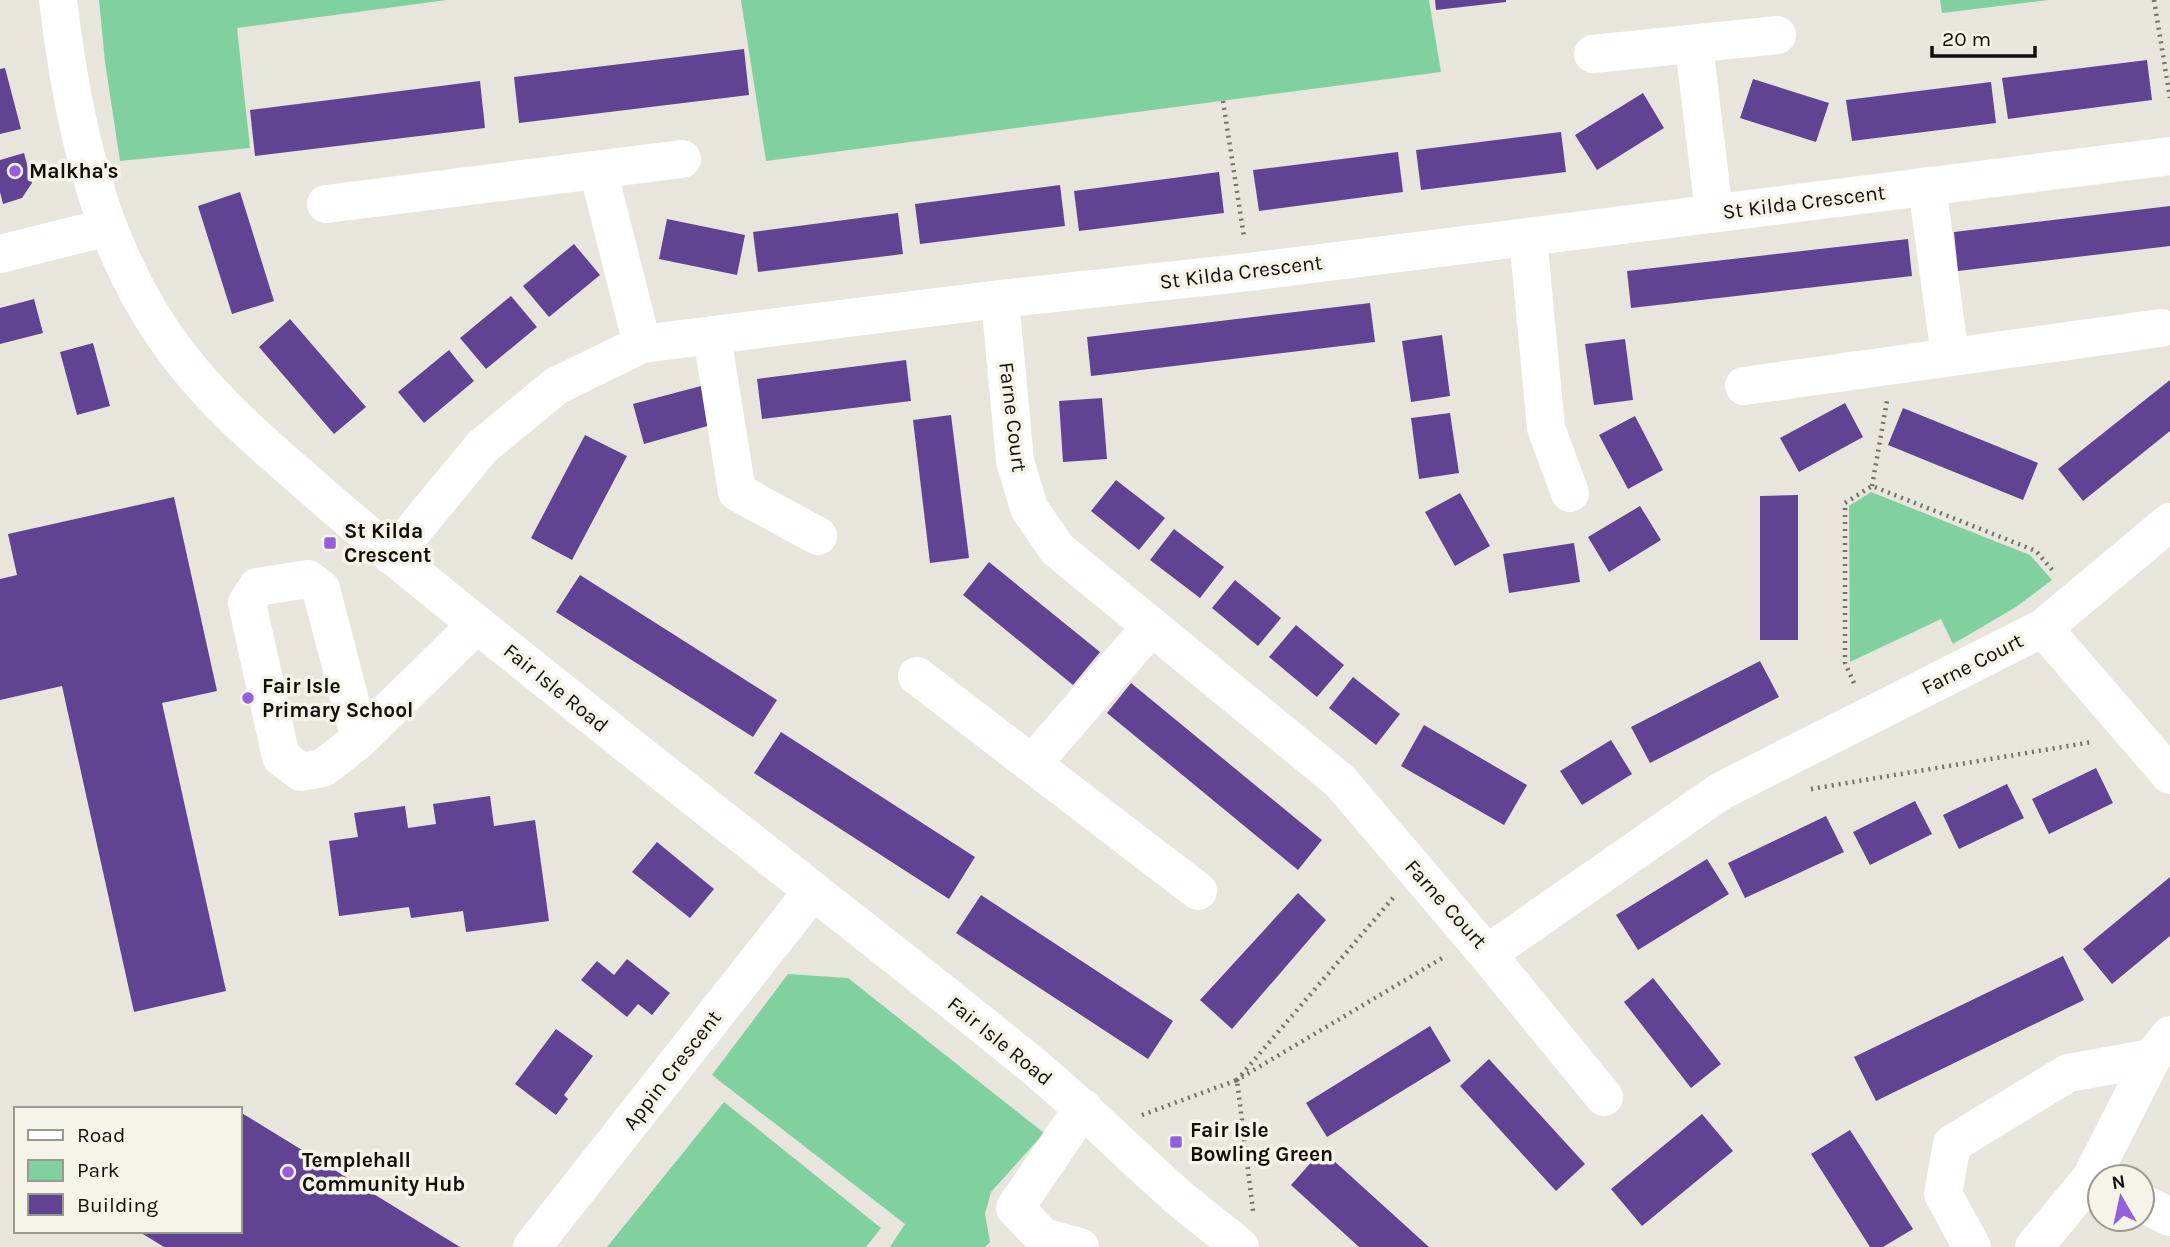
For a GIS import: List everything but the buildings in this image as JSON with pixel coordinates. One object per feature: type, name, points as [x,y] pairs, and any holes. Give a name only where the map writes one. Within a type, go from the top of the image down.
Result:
[{"type":"street","name":"Fair Isle Road","points":[[58,0],[76,121],[91,180],[108,227],[139,295],[179,356],[236,421],[392,556],[1029,1062],[1094,1118],[1179,1198],[1247,1233]]},
{"type":"street","points":[[1593,54],[1777,35]]},
{"type":"street","points":[[1694,45],[1714,213]]},
{"type":"street","name":"St Kilda Crescent","points":[[392,556],[482,447],[556,386],[642,344],[1000,299],[1249,272],[2170,156]]},
{"type":"street","points":[[326,204],[682,159]]},
{"type":"street","points":[[598,170],[642,344]]},
{"type":"street","points":[[1927,186],[1950,356]]},
{"type":"street","points":[[0,254],[108,227]]},
{"type":"street","points":[[1528,237],[1546,428],[1570,493]]},
{"type":"street","name":"Farne Court","points":[[1000,299],[1015,461],[1029,508],[1057,549],[1340,782],[1480,947],[1721,791],[2043,628],[2170,522]]},
{"type":"street","points":[[1744,386],[2161,328]]},
{"type":"street","points":[[712,336],[737,492],[818,536]]},
{"type":"street","points":[[360,740],[321,589],[308,579],[257,587],[247,603],[281,757],[300,772],[323,768],[360,740],[477,624]]},
{"type":"street","points":[[1032,764],[1151,627]]},
{"type":"street","points":[[2043,628],[2170,775]]},
{"type":"street","points":[[918,676],[1198,891]]},
{"type":"street","name":"Appin Crescent","points":[[532,1247],[812,892]]},
{"type":"street","points":[[1480,947],[1604,1097]]},
{"type":"street","points":[[2104,1163],[2161,1046]]},
{"type":"street","points":[[1972,1247],[1943,1195],[1952,1144],[2068,1073],[2161,1046]]},
{"type":"street","points":[[1080,1247],[1039,1242],[1015,1208],[1094,1118]]},
{"type":"street","points":[[2034,1247],[2086,1191]]},
{"type":"path","points":[[2154,0],[2170,98]]},
{"type":"path","points":[[1223,101],[1249,272]]},
{"type":"path","points":[[1869,716],[1846,663],[1845,503],[1872,486],[1894,364]]},
{"type":"path","points":[[1872,486],[2036,551],[2077,600]]},
{"type":"path","points":[[1806,790],[2136,735]]},
{"type":"path","points":[[1247,1233],[1237,1080],[1416,871]]},
{"type":"path","points":[[1094,1118],[1237,1080],[1480,947]]},
{"type":"green space","points":[[99,0],[447,0],[237,28],[250,148],[120,161]]},
{"type":"green space","points":[[741,0],[1429,0],[1441,72],[766,161]]},
{"type":"green space","points":[[1940,0],[2049,0],[1942,13]]},
{"type":"green space","points":[[1871,492],[2030,555],[2052,580],[2016,607],[1953,644],[1941,619],[1850,662],[1849,506]]},
{"type":"green space","points":[[788,974],[848,978],[1044,1133],[991,1192],[985,1214],[990,1242],[985,1247],[890,1247],[905,1224],[712,1075]]},
{"type":"green space","points":[[724,1102],[881,1228],[866,1247],[607,1247]]},
{"type":"place","name":"Malkha's","points":[[15,171]]},
{"type":"place","name":"St Kilda Crescent","points":[[330,543]]},
{"type":"place","name":"Fair Isle Primary School","points":[[248,698]]},
{"type":"place","name":"Fair Isle Bowling Green","points":[[1176,1142]]},
{"type":"place","name":"Templehall Community Hub","points":[[288,1172]]}]
